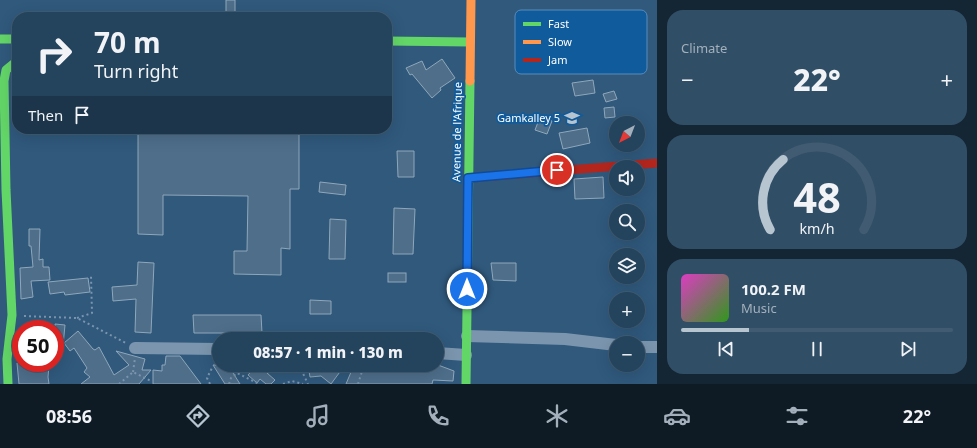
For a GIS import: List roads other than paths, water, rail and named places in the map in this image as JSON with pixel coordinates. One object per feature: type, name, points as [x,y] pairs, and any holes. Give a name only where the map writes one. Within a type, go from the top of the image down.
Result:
[{"type":"street","name":"Avenue de l'Afrique","points":[[466,384],[471,0]]},
{"type":"street","points":[[0,39],[12,39]]},
{"type":"street","points":[[392,41],[470,42]]},
{"type":"street","points":[[8,384],[4,360],[12,315],[6,190],[4,81],[6,70],[12,65]]},
{"type":"street","points":[[468,178],[657,163]]},
{"type":"street","points":[[467,336],[565,339],[609,344]]},
{"type":"street","points":[[645,347],[657,347]]},
{"type":"street","points":[[135,348],[212,349]]},
{"type":"street","points":[[444,353],[466,355]]},
{"type":"place","name":"Gamkalley 5","points":[[572,118]]}]
